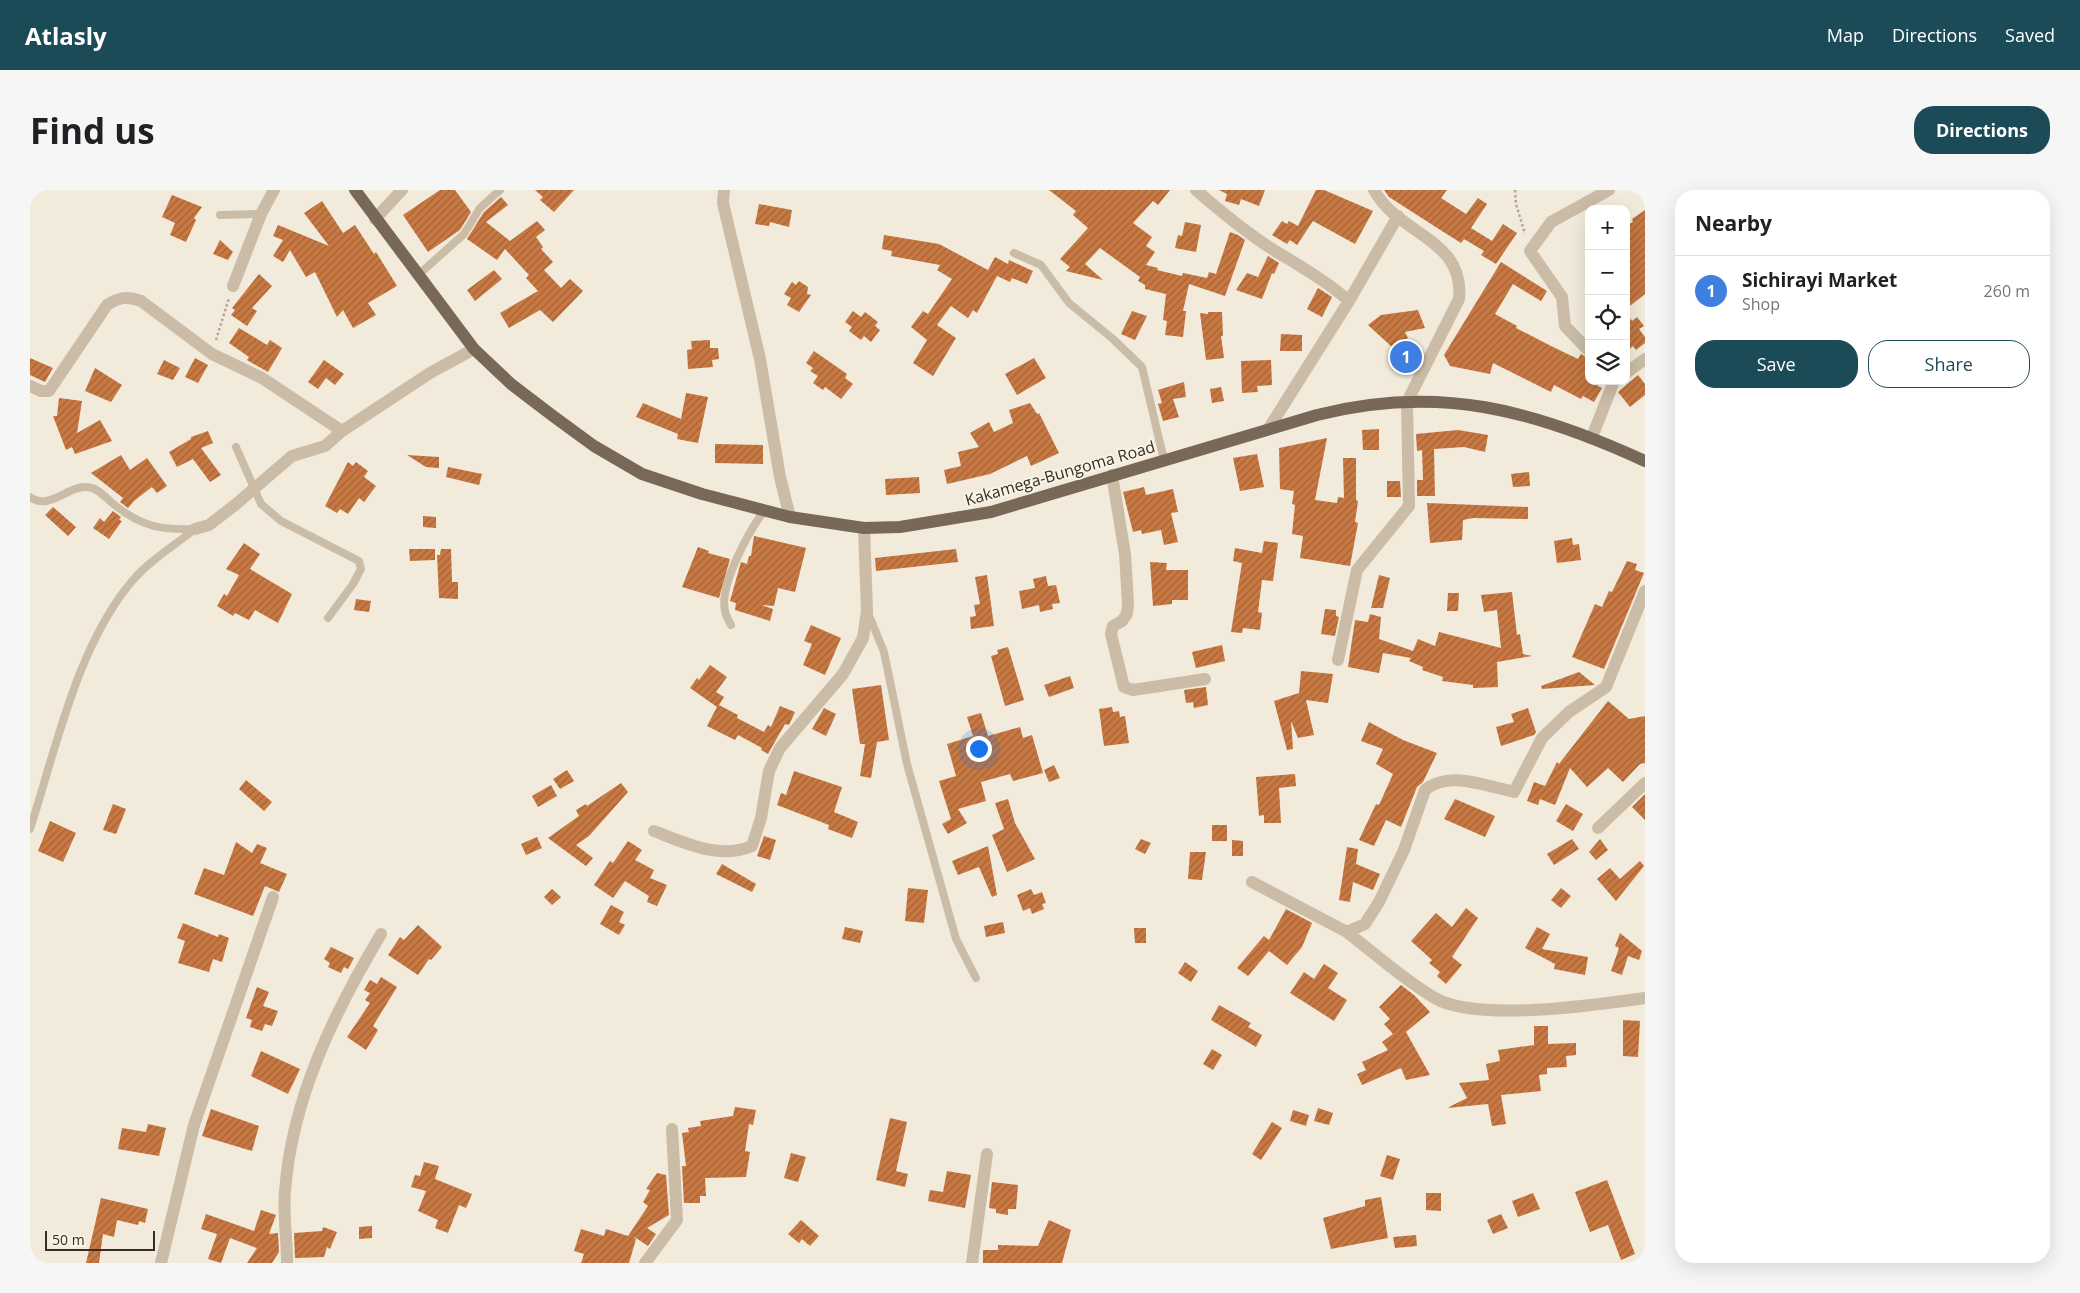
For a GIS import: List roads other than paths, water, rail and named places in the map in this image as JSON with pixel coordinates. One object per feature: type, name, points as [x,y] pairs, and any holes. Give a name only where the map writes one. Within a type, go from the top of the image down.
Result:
[{"type":"main road","name":"Kakamega-Bungoma Road","points":[[355,190],[417,276],[474,349],[511,384],[553,416],[594,446],[642,474],[702,494],[790,517],[864,528],[900,527],[991,512],[1269,428],[1350,406],[1389,401],[1441,401],[1524,415],[1592,437],[1645,461]]},
{"type":"street","points":[[233,286],[261,214],[274,190]]},
{"type":"street","points":[[375,218],[402,190]]},
{"type":"street","points":[[724,190],[723,203],[760,359],[780,477],[790,517]]},
{"type":"street","points":[[1196,190],[1260,240],[1325,281],[1349,300]]},
{"type":"street","points":[[1338,660],[1357,570],[1409,506],[1407,402],[1459,299],[1461,283],[1451,258],[1398,216],[1374,190]]},
{"type":"street","points":[[1585,347],[1565,326],[1562,297],[1530,251],[1551,222],[1608,190]]},
{"type":"street","points":[[1269,428],[1349,300],[1398,216]]},
{"type":"street","points":[[30,386],[41,391],[48,391],[107,305],[117,299],[130,297],[141,301],[212,354],[262,378],[342,431]]},
{"type":"street","points":[[195,529],[209,525],[292,456],[325,446],[342,431],[430,373],[474,349]]},
{"type":"street","points":[[1630,370],[1645,359]]},
{"type":"street","points":[[1592,437],[1612,385]]},
{"type":"street","points":[[1112,475],[1125,554],[1128,603],[1127,614],[1122,621],[1113,626],[1111,634],[1124,687],[1133,690],[1204,678]]},
{"type":"street","points":[[654,831],[689,845],[722,853],[743,850],[752,846],[761,818],[769,771],[780,748],[843,674],[863,638],[867,611],[864,528]]},
{"type":"street","points":[[1347,932],[1365,924],[1378,902],[1404,850],[1425,790],[1433,783],[1453,780],[1514,792],[1542,738],[1569,712],[1606,687],[1645,591]]},
{"type":"street","points":[[1598,828],[1645,783]]},
{"type":"street","points":[[1252,882],[1347,932],[1434,998],[1456,1007],[1510,1010],[1558,1008],[1645,998]]},
{"type":"street","points":[[161,1263],[194,1125],[273,897]]},
{"type":"street","points":[[287,1263],[285,1192],[294,1136],[310,1076],[345,996],[381,934]]},
{"type":"street","points":[[645,1263],[677,1220],[672,1129]]},
{"type":"street","points":[[972,1263],[986,1154]]},
{"type":"lane","points":[[417,276],[464,234],[480,208],[500,190]]},
{"type":"lane","points":[[220,215],[261,214]]},
{"type":"lane","points":[[1014,254],[1041,265],[1069,303],[1113,339],[1142,367],[1164,460]]},
{"type":"lane","points":[[236,447],[261,504],[281,521],[359,561],[361,569],[353,584],[328,618]]},
{"type":"lane","points":[[30,498],[43,502],[82,487],[92,488],[128,516],[143,523],[166,530],[195,529]]},
{"type":"lane","points":[[731,625],[725,610],[730,580],[742,544],[764,510]]},
{"type":"lane","points":[[30,829],[82,665],[107,615],[132,581],[145,567],[195,529]]},
{"type":"lane","points":[[867,611],[884,652],[907,764],[956,939],[976,978]]},
{"type":"place","name":"Sichirayi Market","points":[[1406,357]]}]
